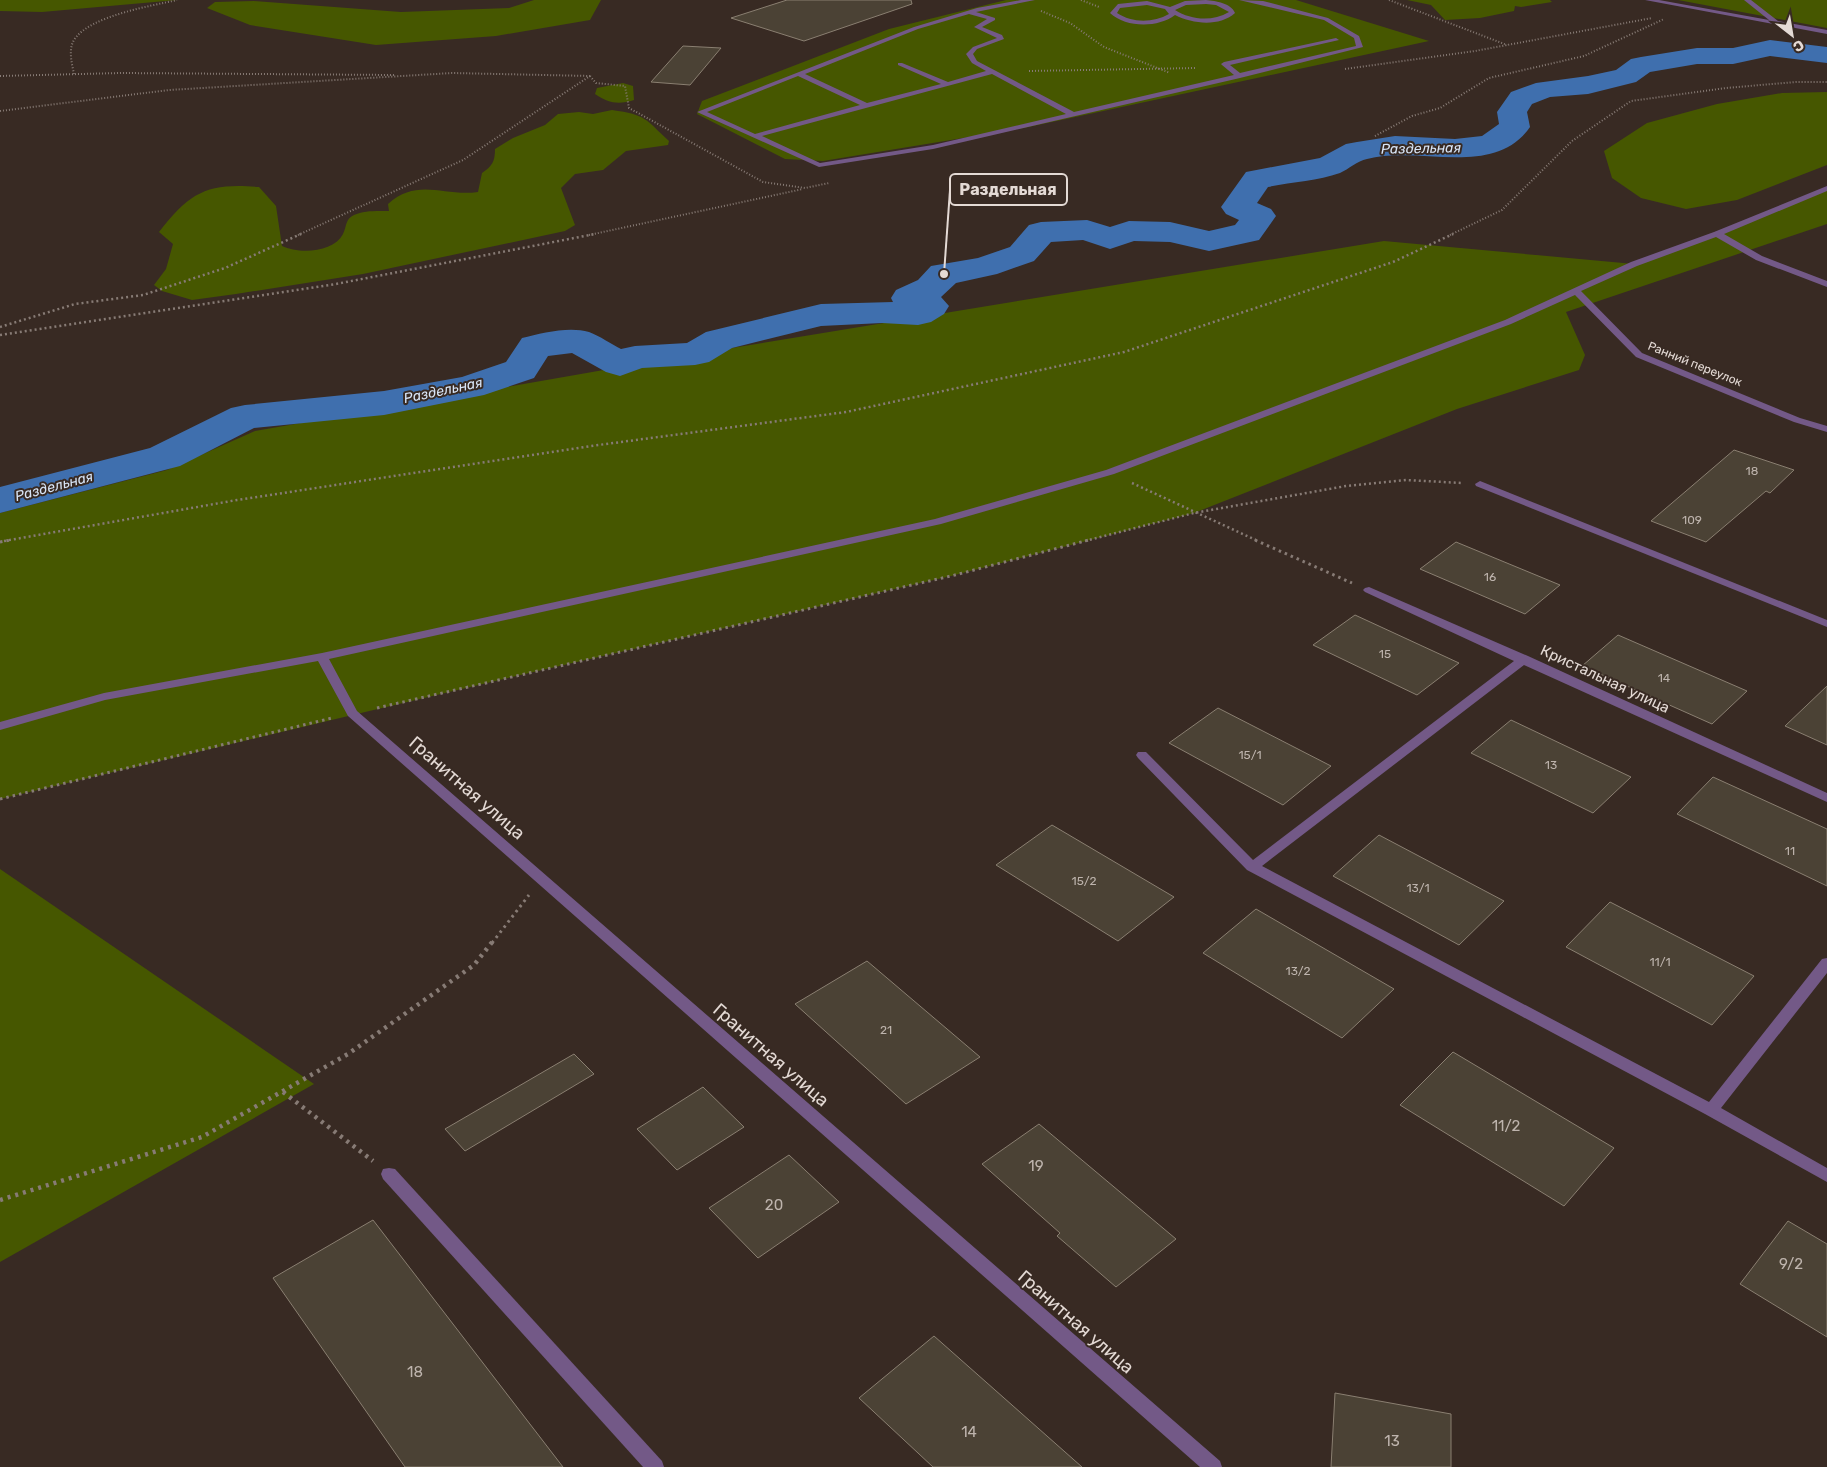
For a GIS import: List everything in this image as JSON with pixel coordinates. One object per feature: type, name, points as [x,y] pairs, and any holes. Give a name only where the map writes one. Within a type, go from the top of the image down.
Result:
[{"type":"street","points":[[1032,0],[970,12],[916,28],[701,112],[819,165],[933,147],[1360,47],[1357,37],[1326,19],[1263,3],[1242,0]]},
{"type":"street","points":[[1648,0],[1824,31]]},
{"type":"street","points":[[1747,0],[1780,24]]},
{"type":"street","points":[[1172,11],[1172,15],[1167,18],[1148,22],[1125,19],[1113,13],[1118,6],[1136,3],[1158,5],[1172,11],[1185,18],[1208,20],[1228,17],[1232,14],[1231,10],[1226,6],[1206,2],[1185,3],[1178,5],[1172,11]]},
{"type":"street","points":[[970,12],[993,20],[977,27],[1000,36],[1001,39],[975,48],[969,54],[974,62],[1072,114]]},
{"type":"street","points":[[1240,76],[1224,64],[1336,40]]},
{"type":"street","points":[[900,64],[948,84]]},
{"type":"street","points":[[755,136],[992,72]]},
{"type":"street","points":[[799,74],[867,106]]},
{"type":"street","points":[[0,726],[104,698],[322,658],[937,522],[1110,472],[1508,322],[1634,264],[1716,234],[1827,188]]},
{"type":"street","points":[[1716,234],[1759,258],[1827,284]]},
{"type":"street","name":"Ранний переулок","points":[[1576,290],[1639,355],[1797,420],[1827,430]]},
{"type":"street","points":[[1480,484],[1827,624]]},
{"type":"street","name":"Кристальная улица","points":[[1369,590],[1827,798]]},
{"type":"street","name":"Гранитная улица","points":[[322,658],[352,713],[1214,1467]]},
{"type":"street","points":[[1252,867],[1524,659]]},
{"type":"street","points":[[1142,755],[1252,867],[1711,1110],[1827,1176]]},
{"type":"street","points":[[1711,1110],[1827,963]]},
{"type":"street","points":[[389,1174],[655,1467]]},
{"type":"path","points":[[74,74],[71,52],[75,38],[96,22],[133,10],[177,0]]},
{"type":"path","points":[[1389,0],[1508,45]]},
{"type":"path","points":[[1041,5],[1039,10],[1070,23],[1104,47],[1200,84]]},
{"type":"path","points":[[1375,136],[1412,116],[1440,108],[1489,78],[1584,56],[1674,13],[1692,8]]},
{"type":"path","points":[[992,72],[1153,67],[1197,68]]},
{"type":"path","points":[[0,111],[168,90],[452,73],[590,76],[596,83],[625,86],[629,108]]},
{"type":"path","points":[[0,76],[74,74],[422,75]]},
{"type":"path","points":[[0,327],[75,304],[143,295],[225,268],[463,160],[484,144],[590,76]]},
{"type":"path","points":[[0,542],[237,500],[542,453],[846,412],[1124,352],[1393,262],[1502,210],[1572,141],[1631,101],[1726,88],[1827,82]]},
{"type":"path","points":[[0,335],[336,284],[634,226],[805,188]]},
{"type":"path","points":[[1110,472],[1194,513],[1369,590]]},
{"type":"path","points":[[0,799],[352,713],[951,576],[1194,513],[1346,486],[1406,480],[1480,484]]},
{"type":"path","points":[[0,1200],[202,1137],[348,1054],[474,965],[541,878]]},
{"type":"path","points":[[283,1092],[389,1174]]},
{"type":"green space","points":[[0,0],[177,0],[42,12],[0,11]]},
{"type":"green space","points":[[534,0],[601,0],[590,20],[496,36],[376,45],[250,25],[207,8],[215,2],[254,1],[401,12],[509,8]]},
{"type":"green space","points":[[1006,0],[1296,0],[1429,41],[1024,128],[823,161],[785,159],[697,114],[702,101],[889,29]]},
{"type":"green space","points":[[1407,0],[1550,0],[1552,2],[1521,7],[1515,6],[1514,11],[1480,18],[1445,20],[1431,5]]},
{"type":"green space","points":[[1678,0],[1827,0],[1827,28]]},
{"type":"green space","points":[[623,83],[633,86],[634,100],[613,102],[595,94],[597,88]]},
{"type":"green space","points":[[1827,92],[1827,165],[1737,200],[1686,209],[1641,198],[1612,178],[1604,151],[1647,123],[1717,104],[1782,93]]},
{"type":"green space","points":[[612,110],[645,119],[669,141],[668,145],[626,151],[603,170],[575,174],[561,188],[575,225],[565,231],[363,274],[192,300],[162,291],[154,285],[166,269],[173,244],[159,232],[181,207],[202,193],[226,187],[259,187],[276,206],[282,246],[297,250],[315,250],[332,245],[338,240],[351,217],[358,213],[389,211],[388,204],[410,191],[478,192],[482,173],[492,163],[495,149],[513,138],[545,125],[558,114],[579,112],[593,114]]},
{"type":"green space","points":[[1827,188],[1827,224],[1566,312],[1585,355],[1579,370],[1457,409],[1194,513],[951,576],[516,676],[0,799],[0,513],[167,470],[255,431],[695,354],[1384,241],[1634,264]]},
{"type":"green space","points":[[0,869],[314,1084],[0,1262]]},
{"type":"building","points":[[787,0],[911,0],[912,4],[804,41],[731,18]]},
{"type":"building","points":[[683,46],[721,48],[690,85],[651,82]]},
{"type":"building","points":[[1734,450],[1794,470],[1770,493],[1766,491],[1706,542],[1651,521]]},
{"type":"building","points":[[1456,542],[1560,585],[1525,614],[1420,569]]},
{"type":"building","points":[[1355,615],[1459,663],[1417,695],[1313,645]]},
{"type":"building","points":[[1618,635],[1747,691],[1712,724],[1582,666]]},
{"type":"building","points":[[1827,686],[1827,745],[1785,726]]},
{"type":"building","points":[[1218,708],[1331,766],[1283,805],[1169,743]]},
{"type":"building","points":[[1511,720],[1631,777],[1593,813],[1471,753]]},
{"type":"building","points":[[1713,777],[1827,829],[1827,886],[1677,814]]},
{"type":"building","points":[[1052,825],[1174,897],[1118,941],[996,865]]},
{"type":"building","points":[[1379,835],[1504,901],[1459,945],[1333,876]]},
{"type":"building","points":[[1610,902],[1754,976],[1712,1025],[1566,947]]},
{"type":"building","points":[[1256,909],[1394,989],[1342,1038],[1203,953]]},
{"type":"building","points":[[867,961],[980,1057],[906,1104],[795,1004]]},
{"type":"building","points":[[1453,1052],[1614,1148],[1564,1206],[1400,1105]]},
{"type":"building","points":[[574,1054],[594,1074],[465,1151],[445,1129]]},
{"type":"building","points":[[703,1087],[744,1127],[677,1170],[637,1129]]},
{"type":"building","points":[[1039,1124],[1176,1239],[1116,1287],[1057,1236],[1060,1233],[982,1164]]},
{"type":"building","points":[[789,1155],[839,1202],[758,1258],[709,1208]]},
{"type":"building","points":[[373,1220],[563,1467],[405,1467],[273,1278]]},
{"type":"building","points":[[1788,1221],[1827,1244],[1827,1337],[1740,1284]]},
{"type":"building","points":[[934,1336],[1082,1467],[933,1467],[859,1398]]},
{"type":"building","points":[[1335,1393],[1451,1414],[1451,1467],[1331,1467]]},
{"type":"waterway","name":"Раздельная","points":[[0,500],[165,457],[245,417],[384,403],[470,387],[520,370],[535,346],[578,341],[620,364],[635,357],[695,354],[719,340],[821,315],[882,312],[918,314],[931,306],[909,298],[931,288],[944,274],[985,267],[1022,254],[1041,232],[1087,230],[1110,239],[1129,231],[1170,232],[1209,241],[1247,233],[1259,216],[1238,207],[1257,179],[1329,166],[1357,151],[1395,145],[1455,148],[1490,145],[1515,127],[1512,112],[1521,98],[1546,89],[1588,85],[1626,76],[1641,65],[1697,56],[1733,56],[1770,48],[1827,55]]},
{"type":"place","name":"Раздельная","points":[[944,274]]}]
